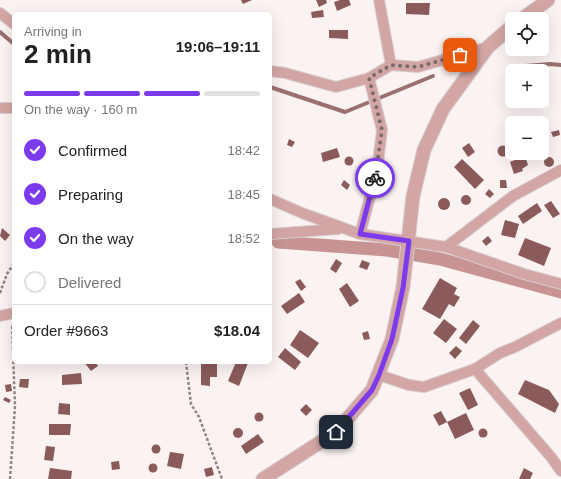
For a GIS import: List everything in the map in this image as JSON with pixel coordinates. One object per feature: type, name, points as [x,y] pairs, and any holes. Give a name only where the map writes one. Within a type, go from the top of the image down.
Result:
[{"type":"street","points":[[379,0],[391,65]]},
{"type":"street","points":[[532,12],[548,0]]},
{"type":"street","points":[[0,13],[12,22]]},
{"type":"street","points":[[263,479],[336,432],[372,390],[392,339],[403,288],[413,196],[424,150],[443,109],[488,47],[505,32]]},
{"type":"street","points":[[272,71],[336,86],[369,78],[391,65],[418,67],[488,47]]},
{"type":"street","points":[[360,234],[377,171],[382,130],[369,78]]},
{"type":"street","points":[[0,108],[12,108]]},
{"type":"street","points":[[446,247],[512,196],[561,170]]},
{"type":"street","points":[[272,200],[360,234],[446,247],[524,274],[561,284]]},
{"type":"street","points":[[272,234],[342,228]]},
{"type":"street","points":[[0,316],[12,313]]},
{"type":"street","points":[[379,375],[409,385],[424,387],[475,369],[500,353],[534,338],[561,323]]},
{"type":"street","points":[[475,369],[551,456],[561,471]]},
{"type":"path","points":[[0,293],[7,274],[12,266]]},
{"type":"path","points":[[10,479],[14,406],[14,364]]},
{"type":"path","points":[[186,364],[191,404],[199,417],[222,479]]},
{"type":"building","points":[[241,0],[252,0],[243,4]]},
{"type":"building","points":[[316,0],[326,0],[327,3],[319,7]]},
{"type":"building","points":[[349,0],[351,5],[337,11],[334,2]]},
{"type":"building","points":[[406,3],[430,3],[429,15],[406,14]]},
{"type":"building","points":[[323,10],[324,17],[312,18],[311,12]]},
{"type":"building","points":[[329,30],[348,30],[348,39],[329,38]]},
{"type":"building","points":[[559,130],[560,135],[553,137],[551,132]]},
{"type":"building","points":[[289,139],[295,142],[292,147],[287,145]]},
{"type":"building","points":[[469,143],[475,152],[468,157],[462,148]]},
{"type":"building","points":[[505,146],[505,156],[501,156],[498,153],[498,149],[499,147]]},
{"type":"building","points":[[337,148],[340,157],[323,162],[321,153]]},
{"type":"building","points":[[347,157],[351,157],[353,161],[351,165],[347,165],[345,163],[345,159]]},
{"type":"building","points":[[549,157],[551,157],[554,160],[553,166],[545,166],[544,160],[549,160]]},
{"type":"building","points":[[462,159],[484,180],[475,189],[454,167]]},
{"type":"building","points":[[515,160],[526,160],[528,165],[522,169],[523,171],[514,174],[510,162]]},
{"type":"building","points":[[344,180],[350,185],[347,190],[341,185]]},
{"type":"building","points":[[500,180],[506,180],[507,188],[500,188]]},
{"type":"building","points":[[489,189],[494,194],[490,198],[485,194]]},
{"type":"building","points":[[466,195],[471,200],[466,205],[461,200]]},
{"type":"building","points":[[444,198],[448,200],[450,204],[448,208],[444,210],[440,208],[438,204],[440,200]]},
{"type":"building","points":[[551,201],[560,214],[553,218],[544,205]]},
{"type":"building","points":[[537,203],[542,211],[523,224],[518,216]]},
{"type":"building","points":[[505,220],[519,224],[515,238],[501,235]]},
{"type":"building","points":[[2,228],[10,235],[5,241],[0,236]]},
{"type":"building","points":[[488,236],[492,241],[486,246],[482,241]]},
{"type":"building","points":[[525,238],[551,248],[544,266],[518,255]]},
{"type":"building","points":[[336,259],[342,263],[336,273],[330,269]]},
{"type":"building","points":[[362,260],[370,263],[367,270],[359,267]]},
{"type":"building","points":[[440,278],[457,288],[454,294],[460,297],[454,307],[449,304],[440,319],[422,309]]},
{"type":"building","points":[[300,279],[306,287],[301,291],[295,282]]},
{"type":"building","points":[[347,283],[359,301],[350,307],[339,289]]},
{"type":"building","points":[[299,293],[305,302],[287,314],[281,306]]},
{"type":"building","points":[[444,319],[457,329],[446,343],[433,333]]},
{"type":"building","points":[[473,320],[480,326],[466,344],[459,338]]},
{"type":"building","points":[[300,330],[319,343],[308,358],[290,345]]},
{"type":"building","points":[[368,331],[370,339],[364,340],[362,333]]},
{"type":"building","points":[[456,346],[462,351],[455,359],[449,353]]},
{"type":"building","points":[[285,348],[301,362],[295,370],[278,357]]},
{"type":"building","points":[[86,364],[96,364],[98,366],[91,371]]},
{"type":"building","points":[[201,364],[217,364],[217,377],[210,377],[210,386],[201,385]]},
{"type":"building","points":[[235,364],[248,364],[239,386],[228,381]]},
{"type":"building","points":[[81,373],[82,384],[62,385],[62,375]]},
{"type":"building","points":[[20,379],[29,379],[28,388],[19,387]]},
{"type":"building","points":[[525,380],[549,390],[559,404],[555,413],[518,394]]},
{"type":"building","points":[[11,384],[12,391],[6,392],[5,385]]},
{"type":"building","points":[[470,388],[478,405],[468,410],[459,393]]},
{"type":"building","points":[[5,397],[11,400],[9,403],[3,400]]},
{"type":"building","points":[[59,403],[70,404],[70,415],[58,414]]},
{"type":"building","points":[[306,404],[312,410],[306,416],[300,410]]},
{"type":"building","points":[[441,411],[447,422],[439,426],[433,415]]},
{"type":"building","points":[[257,413],[261,413],[263,417],[261,421],[257,421],[255,419],[255,415]]},
{"type":"building","points":[[466,413],[474,430],[455,439],[447,422]]},
{"type":"building","points":[[49,424],[71,424],[70,435],[49,435]]},
{"type":"building","points":[[236,428],[240,428],[242,429],[242,437],[236,438],[233,435],[233,431]]},
{"type":"building","points":[[481,429],[485,429],[487,433],[485,437],[481,437],[479,435],[479,431]]},
{"type":"building","points":[[258,434],[264,442],[246,454],[241,446]]},
{"type":"building","points":[[154,445],[158,445],[160,449],[158,453],[154,453],[152,451],[152,447]]},
{"type":"building","points":[[46,446],[55,447],[53,461],[44,460]]},
{"type":"building","points":[[170,452],[184,454],[181,469],[167,466]]},
{"type":"building","points":[[119,461],[120,469],[112,470],[111,462]]},
{"type":"building","points":[[151,464],[155,464],[157,468],[155,472],[151,472],[149,470],[149,466]]},
{"type":"building","points":[[212,467],[214,475],[206,477],[204,469]]},
{"type":"building","points":[[50,468],[72,471],[71,479],[48,479]]},
{"type":"building","points":[[524,468],[533,473],[530,479],[519,479]]},
{"type":"waterway","points":[[0,32],[12,42]]},
{"type":"waterway","points":[[549,64],[561,65]]},
{"type":"waterway","points":[[272,88],[345,112],[433,76]]},
{"type":"waterway","points":[[278,242],[387,250],[440,259],[561,292]]},
{"type":"way so far","points":[[375,178],[379,162],[382,130],[369,78],[391,65],[418,67],[460,55]]},
{"type":"route","points":[[336,432],[372,390],[379,375],[392,339],[403,288],[409,241],[360,234],[375,178]]}]
